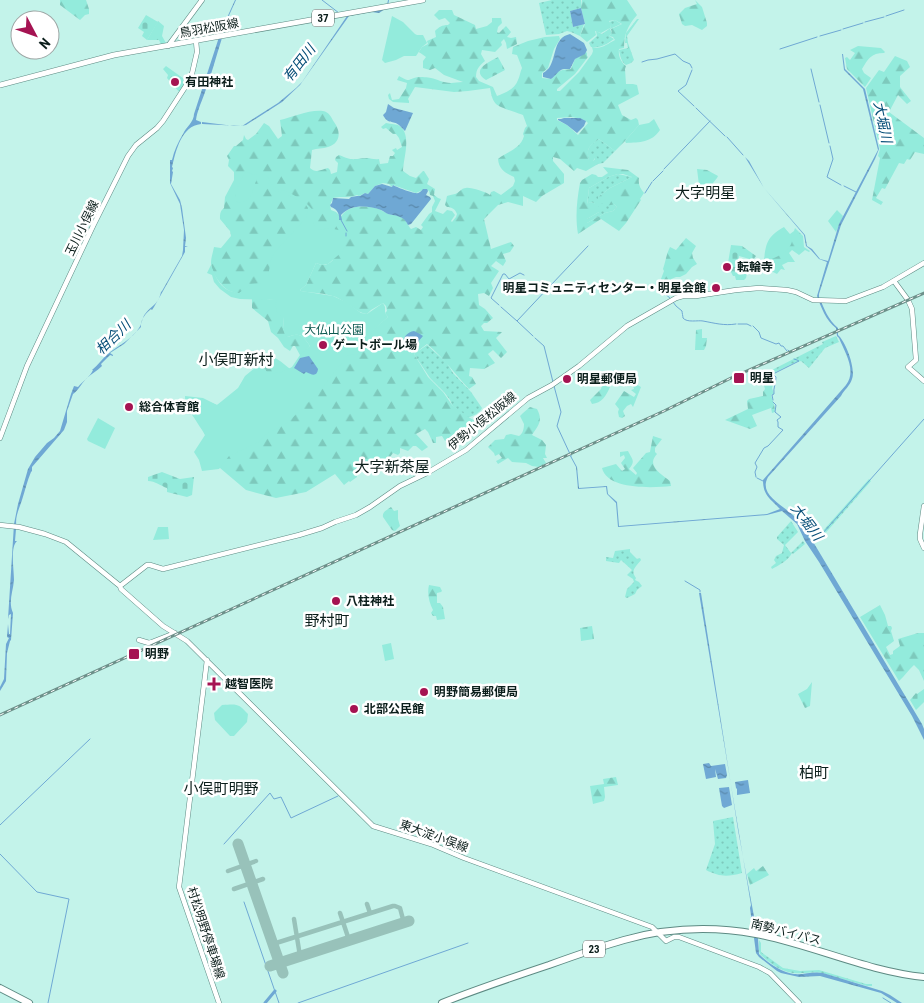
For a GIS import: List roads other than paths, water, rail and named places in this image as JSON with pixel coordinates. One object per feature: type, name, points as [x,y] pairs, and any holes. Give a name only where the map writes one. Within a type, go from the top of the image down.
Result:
[{"type":"highway","name":"南勢バイパス","points":[[442,1003],[633,937],[658,934],[706,932],[756,935],[869,970],[922,978]]},
{"type":"highway","name":"南勢バイパス","points":[[449,1003],[607,948],[658,934]]},
{"type":"highway","points":[[0,989],[22,1003]]},
{"type":"highway","points":[[0,989],[29,1003]]},
{"type":"main road","points":[[168,46],[202,0]]},
{"type":"main road","name":"鳥羽松阪線","points":[[0,85],[100,59],[423,0]]},
{"type":"main road","name":"玉川小俣線","points":[[0,438],[27,366],[128,156],[136,145],[162,122],[191,78],[197,52],[196,41]]},
{"type":"main road","name":"伊勢小俣松阪線","points":[[120,586],[147,565],[163,569],[299,535],[356,515],[400,486],[427,473],[466,450],[528,398],[552,385],[579,366],[627,326],[676,298],[758,288],[796,292],[811,300],[833,302],[850,300],[881,288],[924,263]]},
{"type":"main road","points":[[894,281],[908,300],[913,313],[916,360],[908,367],[924,381]]},
{"type":"main road","points":[[924,506],[920,534],[924,548]]},
{"type":"main road","points":[[0,525],[19,527],[68,542],[120,586]]},
{"type":"main road","name":"東大淀小俣線","points":[[120,586],[158,622],[187,641],[373,826],[431,844],[652,928],[666,941],[679,937],[759,967],[772,975],[799,1003]]},
{"type":"main road","points":[[139,640],[149,643],[174,633]]},
{"type":"main road","name":"村松明野停車場線","points":[[207,660],[180,887],[219,1003]]},
{"type":"water","points":[[236,0],[222,31],[222,38],[197,114],[196,120],[201,122],[201,124],[194,126],[184,134],[180,140],[172,167],[171,184],[180,200],[186,238],[185,246],[188,247],[185,247],[185,252],[159,299],[161,292],[182,256],[183,250],[184,230],[180,204],[170,183],[170,160],[172,160],[179,140],[184,131],[193,120],[221,31]]},
{"type":"water","points":[[389,0],[388,7],[379,13],[371,12],[349,16],[300,85],[282,102],[242,126],[278,103],[302,82],[347,16],[360,12],[381,10]]},
{"type":"water","points":[[581,8],[585,24],[573,27],[570,11]]},
{"type":"water","points":[[570,34],[584,43],[587,50],[585,54],[575,59],[570,69],[562,70],[551,79],[543,77],[543,73],[552,63],[558,43]]},
{"type":"water","points":[[843,54],[845,69],[865,89],[879,149],[841,225],[819,294],[827,314],[838,328],[838,335],[847,349],[853,375],[850,384],[841,396],[768,477],[766,489],[773,499],[796,518],[807,535],[811,533],[808,537],[812,540],[922,724],[924,740],[912,716],[805,541],[797,524],[782,511],[767,515],[618,527],[616,503],[607,494],[606,487],[578,489],[576,467],[570,456],[577,467],[579,488],[607,486],[608,494],[617,502],[619,526],[767,514],[780,509],[766,494],[763,480],[846,385],[849,379],[850,367],[837,336],[836,328],[827,318],[817,296],[827,262],[819,259],[806,246],[804,235],[764,188],[805,235],[807,246],[820,259],[828,261],[839,224],[878,150],[863,89],[844,70]]},
{"type":"water","points":[[388,104],[394,108],[413,113],[405,131],[383,115]]},
{"type":"water","points":[[580,118],[586,121],[577,133],[558,120]]},
{"type":"water","points":[[202,122],[229,125],[202,124]]},
{"type":"water","points":[[745,157],[749,161],[764,188]]},
{"type":"water","points":[[382,184],[392,187],[393,185],[417,193],[427,189],[426,195],[431,199],[411,224],[408,225],[400,217],[365,206],[354,207],[345,211],[341,215],[342,220],[339,220],[338,212],[330,205],[333,198],[349,199],[365,193],[368,194],[375,186]]},
{"type":"water","points":[[158,300],[152,310],[143,319],[145,314]]},
{"type":"water","points":[[414,331],[423,336],[408,351],[403,342],[407,334]]},
{"type":"water","points":[[132,336],[110,353],[113,356],[110,355],[101,364],[102,366],[88,377],[92,370],[107,355]]},
{"type":"water","points":[[309,356],[318,369],[315,374],[306,372],[304,374],[294,368],[300,358]]},
{"type":"water","points":[[85,380],[73,394],[67,411],[67,422],[64,430],[32,467],[17,514],[15,541],[17,541],[13,553],[14,580],[11,601],[13,613],[11,640],[7,653],[6,681],[0,691],[4,679],[6,644],[9,638],[7,637],[8,624],[10,634],[11,614],[8,619],[14,524],[18,504],[28,469],[35,457],[60,431],[74,386],[78,387]]},
{"type":"water","points":[[699,593],[701,593],[731,783]]},
{"type":"water","points":[[709,763],[711,766],[725,764],[726,778],[718,779],[715,769],[716,777],[706,779],[703,764]]},
{"type":"water","points":[[748,780],[750,793],[737,795],[735,782]]},
{"type":"water","points":[[731,783],[743,857],[738,830]]},
{"type":"water","points":[[729,787],[732,805],[724,808],[719,788]]},
{"type":"water","points":[[743,857],[758,938],[759,954],[762,957],[785,972],[798,974],[823,973],[882,991],[902,1003],[897,1003],[881,993],[820,976],[799,977],[781,973],[759,957],[756,953]]},
{"type":"waterway","points":[[322,0],[339,13]]},
{"type":"waterway","points":[[886,16],[904,10]]},
{"type":"waterway","points":[[865,22],[884,17]]},
{"type":"waterway","points":[[843,29],[863,23]]},
{"type":"waterway","points":[[820,36],[841,30]]},
{"type":"waterway","points":[[780,49],[817,37]]},
{"type":"waterway","points":[[642,62],[675,54],[690,64],[692,68]]},
{"type":"waterway","points":[[811,69],[819,102]]},
{"type":"waterway","points":[[692,70],[686,85],[678,91],[694,106]]},
{"type":"waterway","points":[[820,105],[829,143]]},
{"type":"waterway","points":[[696,108],[725,136]]},
{"type":"waterway","points":[[664,169],[710,121]]},
{"type":"waterway","points":[[727,137],[743,155]]},
{"type":"waterway","points":[[830,146],[833,159],[827,177],[841,185]]},
{"type":"waterway","points":[[653,181],[663,171]]},
{"type":"waterway","points":[[645,193],[652,182]]},
{"type":"waterway","points":[[844,186],[856,192]]},
{"type":"waterway","points":[[341,220],[347,231]]},
{"type":"waterway","points":[[551,285],[588,246]]},
{"type":"waterway","points":[[499,305],[491,298],[503,274],[509,279],[520,273],[524,275]]},
{"type":"waterway","points":[[533,336],[517,321],[549,287]]},
{"type":"waterway","points":[[663,292],[671,299]]},
{"type":"waterway","points":[[673,302],[682,311],[685,320],[736,324]]},
{"type":"waterway","points":[[501,307],[517,321]]},
{"type":"waterway","points":[[738,324],[751,326]]},
{"type":"waterway","points":[[753,326],[759,332],[761,338],[776,344],[779,343],[787,351]]},
{"type":"waterway","points":[[535,338],[544,346],[553,382]]},
{"type":"waterway","points":[[773,400],[772,395],[774,394],[776,377],[773,374],[799,361],[794,359]]},
{"type":"waterway","points":[[554,386],[561,412],[557,426],[570,454]]},
{"type":"waterway","points":[[756,477],[757,467],[755,463],[764,448],[783,430],[778,427],[777,420],[781,417],[775,412],[776,405],[773,402]]},
{"type":"waterway","name":"大堀川","points":[[810,533],[816,529],[822,534],[924,419]]},
{"type":"waterway","points":[[757,478],[763,481]]},
{"type":"waterway","points":[[685,581],[700,590],[700,592]]},
{"type":"waterway","points":[[0,825],[90,739]]},
{"type":"waterway","points":[[224,844],[270,793],[274,799],[281,797],[291,818],[338,796]]},
{"type":"waterway","points":[[0,854],[37,892],[69,899],[48,1003]]},
{"type":"waterway","points":[[244,902],[279,1003]]},
{"type":"waterway","points":[[298,1003],[468,943]]},
{"type":"waterway","points":[[265,1003],[275,991]]},
{"type":"waterway","points":[[883,998],[891,1003]]},
{"type":"railway","points":[[0,715],[664,411],[731,378],[924,293]]},
{"type":"place","name":"有田神社","points":[[175,82]]},
{"type":"place","name":"転輪寺","points":[[727,267]]},
{"type":"place","name":"明星コミュニティセンター・明星会館","points":[[716,288]]},
{"type":"place","name":"ゲートボール場","points":[[323,345]]},
{"type":"place","name":"明星","points":[[739,378]]},
{"type":"place","name":"明星郵便局","points":[[567,379]]},
{"type":"place","name":"総合体育館","points":[[129,407]]},
{"type":"place","name":"八柱神社","points":[[336,601]]},
{"type":"place","name":"明野","points":[[134,654]]},
{"type":"place","name":"越智医院","points":[[214,684]]},
{"type":"place","name":"明野簡易郵便局","points":[[424,692]]},
{"type":"place","name":"北部公民館","points":[[354,709]]},
{"type":"district","name":"大字明星","points":[[705,193]]},
{"type":"district","name":"小俣町新村","points":[[236,360]]},
{"type":"district","name":"大字新茶屋","points":[[392,467]]},
{"type":"district","name":"野村町","points":[[327,621]]},
{"type":"district","name":"柏町","points":[[814,773]]},
{"type":"district","name":"小俣町明野","points":[[221,789]]},
{"type":"water label","name":"有田川","points":[[299,63]]},
{"type":"water label","name":"相合川","points":[[113,337]]},
{"type":"park label","name":"大仏山公園","points":[[334,330]]}]
